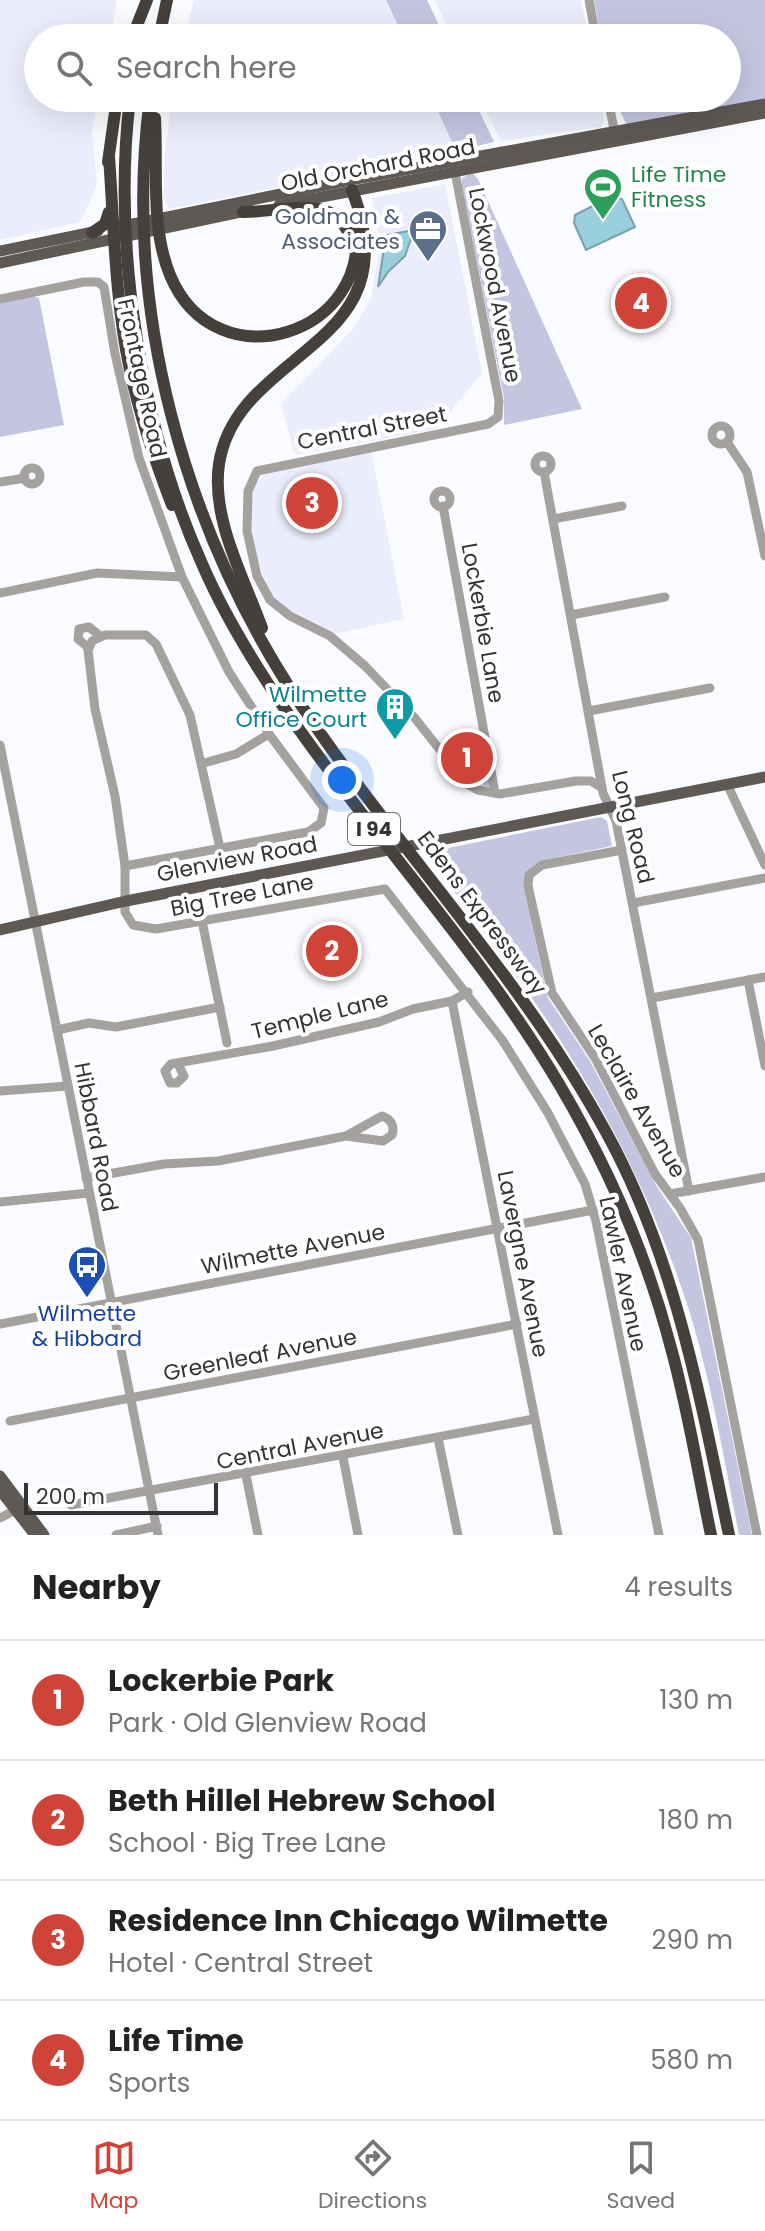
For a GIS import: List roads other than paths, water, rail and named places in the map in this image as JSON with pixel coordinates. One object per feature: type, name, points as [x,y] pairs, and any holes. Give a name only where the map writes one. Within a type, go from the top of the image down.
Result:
[{"type":"highway","points":[[138,24],[148,0]]},
{"type":"highway","points":[[143,24],[148,0]]},
{"type":"highway","points":[[162,24],[167,0]]},
{"type":"highway","points":[[92,233],[108,218],[109,156],[115,112]]},
{"type":"highway","name":"Edens Expressway","points":[[128,112],[125,140],[126,196],[141,359],[170,474],[203,567],[272,689],[529,1035],[591,1143],[643,1262],[663,1319],[711,1535]]},
{"type":"highway","name":"Edens Expressway","points":[[150,112],[144,174],[150,297],[166,391],[204,519],[236,592],[272,658],[325,739],[523,998],[608,1136],[641,1206],[672,1290],[695,1368],[729,1535]]},
{"type":"highway","points":[[152,112],[157,207],[163,255],[170,276],[192,311],[207,322],[237,335],[266,337],[293,331],[325,311],[339,296],[357,233],[352,190]]},
{"type":"highway","points":[[109,156],[130,368],[145,432],[177,519],[203,567]]},
{"type":"highway","points":[[272,658],[225,525],[218,490],[220,462],[230,432],[244,409],[337,324],[353,300],[363,274],[366,246],[352,190]]},
{"type":"highway","points":[[243,212],[266,213],[315,205],[326,209],[345,226],[353,255]]},
{"type":"main road","name":"Old Orchard Road","points":[[741,109],[765,104]]},
{"type":"main road","name":"Old Orchard Road","points":[[616,138],[730,112]]},
{"type":"main road","name":"Old Orchard Road","points":[[0,263],[118,232],[453,165],[765,113]]},
{"type":"main road","name":"Old Orchard Road","points":[[168,222],[243,212],[453,165]]},
{"type":"main road","name":"Old Orchard Road","points":[[0,251],[92,233],[118,232]]},
{"type":"main road","name":"Glenview Road","points":[[0,930],[126,901],[765,777]]},
{"type":"main road","points":[[0,1476],[35,1535]]},
{"type":"main road","points":[[0,1490],[44,1535]]},
{"type":"street","points":[[589,0],[593,24]]},
{"type":"street","points":[[611,112],[616,138]]},
{"type":"street","name":"Lockwood Avenue","points":[[453,165],[499,401],[498,417]]},
{"type":"street","name":"Frontage Road","points":[[0,299],[84,282],[98,282],[104,287],[115,354],[139,458],[182,577]]},
{"type":"street","name":"Central Street","points":[[495,793],[467,784],[405,708],[342,645],[281,610],[270,600],[257,576],[248,542],[246,501],[253,474],[267,467],[488,424],[498,417]]},
{"type":"street","points":[[727,442],[747,472],[765,556]]},
{"type":"street","name":"Long Road","points":[[544,472],[602,788],[622,850],[689,1191]]},
{"type":"street","points":[[0,482],[25,478]]},
{"type":"street","name":"Lockerbie Lane","points":[[443,506],[495,793]]},
{"type":"street","points":[[553,519],[622,506]]},
{"type":"street","points":[[0,593],[97,573],[182,577],[229,672],[269,734],[321,803],[321,823],[308,832],[125,866]]},
{"type":"street","points":[[571,615],[665,597]]},
{"type":"street","points":[[126,901],[125,866],[108,753],[91,687],[94,642],[89,627],[79,629],[78,639],[94,642],[140,634],[153,640],[183,698],[204,763],[220,848]]},
{"type":"street","points":[[589,711],[710,688]]},
{"type":"street","points":[[204,763],[236,754],[269,734]]},
{"type":"street","name":"Hibbard Road","points":[[0,745],[158,1531]]},
{"type":"street","points":[[495,793],[584,780],[602,788]]},
{"type":"street","points":[[727,784],[765,865]]},
{"type":"street","name":"Leclaire Avenue","points":[[622,850],[542,865],[529,875],[528,886],[552,993],[595,1058],[655,1174],[698,1240],[757,1535]]},
{"type":"street","points":[[633,903],[765,878]]},
{"type":"street","name":"Big Tree Lane","points":[[126,901],[125,912],[138,928],[156,929],[385,889]]},
{"type":"street","name":"Lawler Avenue","points":[[385,889],[468,992],[548,1113],[577,1168],[593,1210],[659,1535]]},
{"type":"street","points":[[202,921],[227,1043]]},
{"type":"street","points":[[652,998],[765,977]]},
{"type":"street","points":[[748,980],[765,1066]]},
{"type":"street","name":"Temple Lane","points":[[178,1064],[273,1046],[452,1001],[468,992]]},
{"type":"street","name":"Lavergne Avenue","points":[[452,1001],[558,1535]]},
{"type":"street","points":[[57,1030],[89,1023],[116,1027],[220,1007]]},
{"type":"street","points":[[0,1091],[68,1086]]},
{"type":"street","points":[[86,1178],[164,1164],[218,1161],[346,1136],[382,1116],[390,1120],[394,1127],[392,1135],[383,1141],[346,1136]]},
{"type":"street","points":[[670,1194],[765,1177]]},
{"type":"street","points":[[0,1202],[89,1193]]},
{"type":"street","name":"Wilmette Avenue","points":[[0,1324],[593,1210]]},
{"type":"street","name":"Greenleaf Avenue","points":[[10,1421],[517,1324]]},
{"type":"street","name":"Central Avenue","points":[[71,1505],[343,1457],[534,1419]]},
{"type":"street","points":[[438,1438],[458,1535]]},
{"type":"street","points":[[343,1457],[358,1535]]},
{"type":"street","points":[[246,1475],[258,1535]]},
{"type":"street","points":[[0,1518],[19,1508]]},
{"type":"street","points":[[116,1535],[158,1531]]},
{"type":"place","name":"Life Time Fitness","points":[[603,221]]},
{"type":"place","name":"Goldman & Associates","points":[[428,263]]},
{"type":"place","name":"Life Time","points":[[641,303]]},
{"type":"place","name":"Residence Inn Chicago Wilmette","points":[[312,503]]},
{"type":"place","name":"Wilmette Office Court","points":[[395,741]]},
{"type":"place","name":"Lockerbie Park","points":[[467,758]]},
{"type":"place","name":"Beth Hillel Hebrew School","points":[[332,951]]},
{"type":"place","name":"Wilmette & Hibbard","points":[[87,1299]]}]
